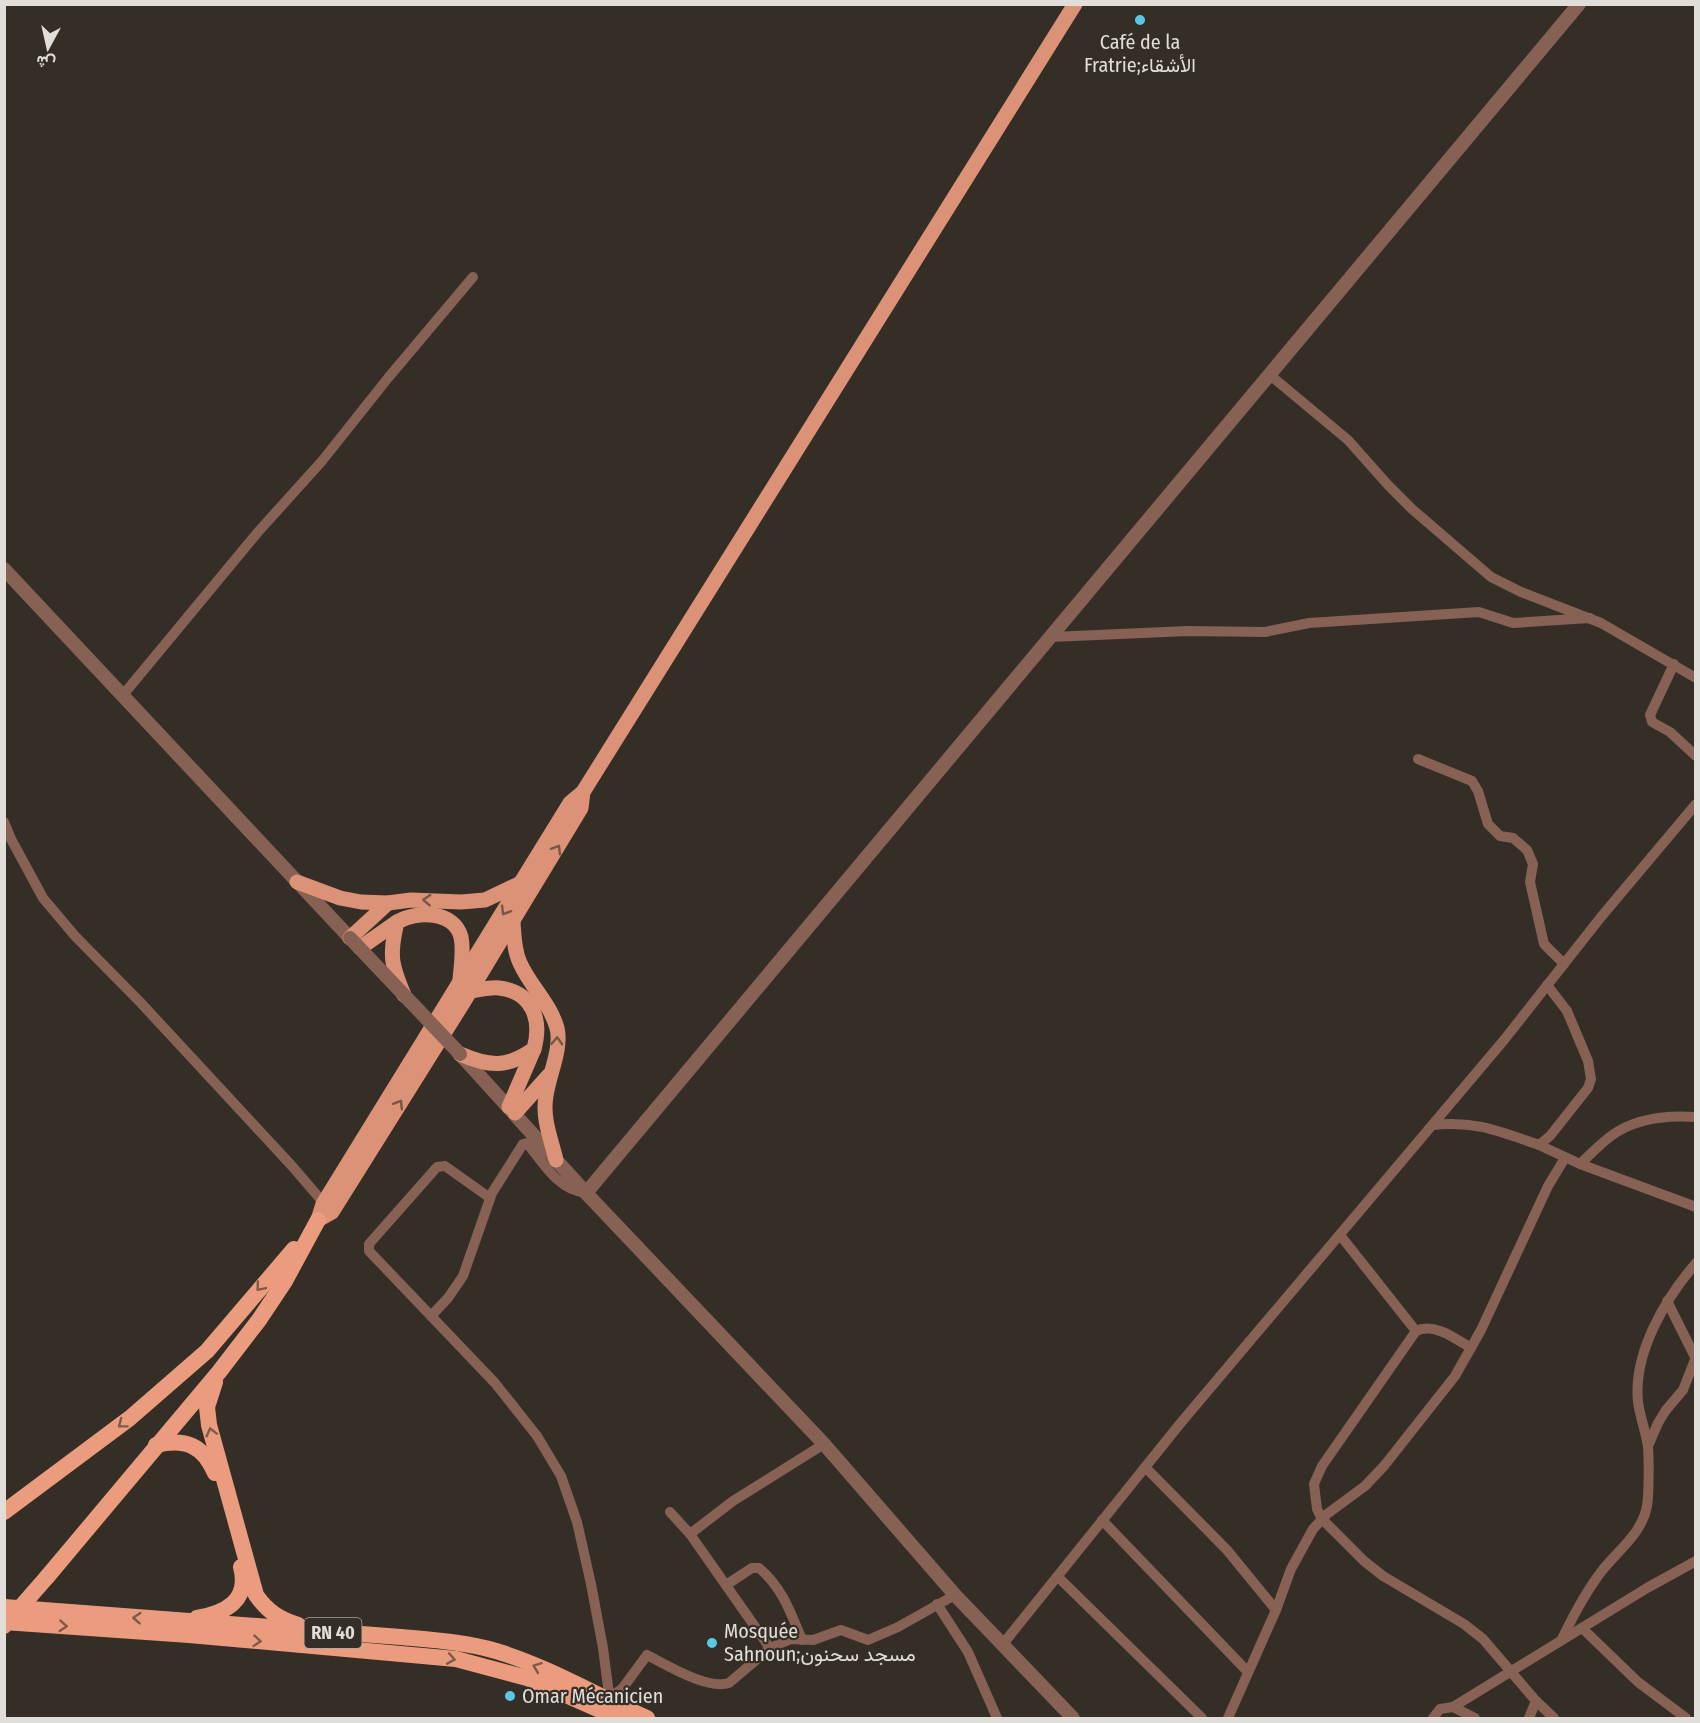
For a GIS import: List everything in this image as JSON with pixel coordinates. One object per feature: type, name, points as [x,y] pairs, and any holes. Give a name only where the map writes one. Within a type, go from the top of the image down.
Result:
[{"type":"highway","points":[[4,1624],[219,1372],[266,1310],[322,1216]]},
{"type":"highway","points":[[4,1512],[130,1418],[207,1351],[322,1216]]},
{"type":"highway","points":[[219,1372],[207,1407],[209,1425],[256,1595],[265,1609],[277,1617],[322,1632]]},
{"type":"highway","points":[[156,1445],[170,1441],[192,1445],[204,1453],[211,1462],[243,1575],[237,1599],[226,1610],[214,1615],[176,1621]]},
{"type":"highway","name":"RN 40","points":[[4,1607],[467,1644],[544,1669],[611,1708]]},
{"type":"highway","name":"RN 40","points":[[4,1624],[189,1635],[456,1659],[527,1678],[647,1719]]},
{"type":"main road","points":[[322,1216],[465,987],[570,803],[583,792],[1075,4]]},
{"type":"main road","points":[[465,987],[513,922],[581,808],[583,792]]},
{"type":"main road","points":[[297,882],[340,898],[361,902],[388,903],[411,900],[461,902],[485,900],[523,882]]},
{"type":"main road","points":[[355,943],[388,903]]},
{"type":"main road","points":[[355,943],[407,916],[417,914],[438,916],[453,924],[461,936],[465,987]]},
{"type":"main road","points":[[397,922],[391,947],[392,968],[404,995]]},
{"type":"main road","points":[[513,922],[515,945],[520,963],[544,999],[557,1028],[557,1048],[545,1098],[546,1122],[556,1160]]},
{"type":"main road","points":[[465,987],[498,988],[515,992],[530,1003],[536,1017],[538,1035],[512,1110]]},
{"type":"main road","points":[[460,1054],[482,1064],[500,1064],[519,1060],[534,1049]]},
{"type":"main road","points":[[512,1110],[550,1074]]},
{"type":"street","points":[[586,1193],[1580,4]]},
{"type":"street","points":[[123,695],[473,277]]},
{"type":"street","points":[[1270,375],[1348,440],[1388,485],[1491,577],[1521,592],[1590,618],[1695,678]]},
{"type":"street","points":[[4,569],[460,1054],[586,1193],[824,1444],[955,1595],[1004,1644],[1065,1716]]},
{"type":"street","points":[[1051,637],[1188,631],[1265,632],[1309,623],[1479,612],[1513,623],[1590,618]]},
{"type":"street","points":[[1674,664],[1650,719],[1670,732],[1695,756]]},
{"type":"street","points":[[1418,759],[1472,781],[1478,791],[1488,824],[1500,836],[1513,838],[1527,850],[1532,858],[1530,882],[1544,944],[1564,964]]},
{"type":"street","points":[[1004,1644],[1102,1520],[1504,1040],[1695,804]]},
{"type":"street","points":[[4,822],[43,898],[75,936],[140,1002],[292,1166],[322,1216]]},
{"type":"street","points":[[1539,1145],[1550,1136],[1588,1089],[1591,1079],[1588,1062],[1567,1011],[1547,985]]},
{"type":"street","points":[[1580,1164],[1611,1135],[1633,1124],[1675,1116],[1695,1117]]},
{"type":"street","points":[[1433,1125],[1467,1123],[1486,1127],[1539,1145],[1580,1164],[1695,1206]]},
{"type":"street","points":[[431,1316],[448,1298],[463,1276],[490,1198],[517,1152],[526,1143],[564,1186],[586,1193]]},
{"type":"street","points":[[1228,1719],[1276,1610],[1291,1569],[1313,1529],[1365,1486],[1442,1394],[1486,1321],[1548,1186],[1565,1158]]},
{"type":"street","points":[[490,1198],[445,1166],[437,1167],[369,1244],[369,1251],[495,1383],[537,1436],[561,1476],[577,1522],[603,1648],[611,1708]]},
{"type":"street","points":[[1340,1235],[1416,1331]]},
{"type":"street","points":[[1562,1639],[1587,1593],[1636,1533],[1644,1516],[1647,1505],[1648,1446],[1638,1402],[1638,1388],[1649,1337],[1667,1301],[1695,1263]]},
{"type":"street","points":[[1648,1446],[1658,1422],[1683,1389],[1695,1357],[1667,1301]]},
{"type":"street","points":[[1471,1348],[1434,1329],[1416,1331],[1316,1477],[1314,1496],[1317,1509],[1323,1519],[1364,1561],[1383,1576],[1464,1624],[1483,1639],[1554,1719]]},
{"type":"street","points":[[690,1534],[733,1501],[824,1444]]},
{"type":"street","points":[[1146,1467],[1227,1550],[1276,1610]]},
{"type":"street","points":[[670,1512],[690,1534],[770,1648]]},
{"type":"street","points":[[1102,1520],[1248,1672]]},
{"type":"street","points":[[1433,1719],[1440,1709],[1453,1707],[1562,1639],[1695,1561]]},
{"type":"street","points":[[726,1585],[752,1568],[759,1568],[767,1574],[784,1597],[802,1640]]},
{"type":"street","points":[[1058,1577],[1202,1719]]},
{"type":"street","points":[[611,1708],[647,1655],[685,1673],[721,1686],[729,1683],[770,1648],[791,1639],[813,1640],[840,1630],[868,1640],[898,1628],[955,1595]]},
{"type":"street","points":[[937,1604],[968,1652],[997,1719]]},
{"type":"street","points":[[1582,1628],[1638,1682],[1686,1719]]},
{"type":"street","points":[[1529,1719],[1536,1701]]},
{"type":"street","points":[[1453,1707],[1474,1719]]},
{"type":"place","name":"Café de la Fratrie;الأشقاء","points":[[1140,20]]},
{"type":"place","name":"Mosquée Sahnoun;مسجد سحنون","points":[[712,1643]]},
{"type":"place","name":"Omar Mécanicien","points":[[510,1696]]}]
